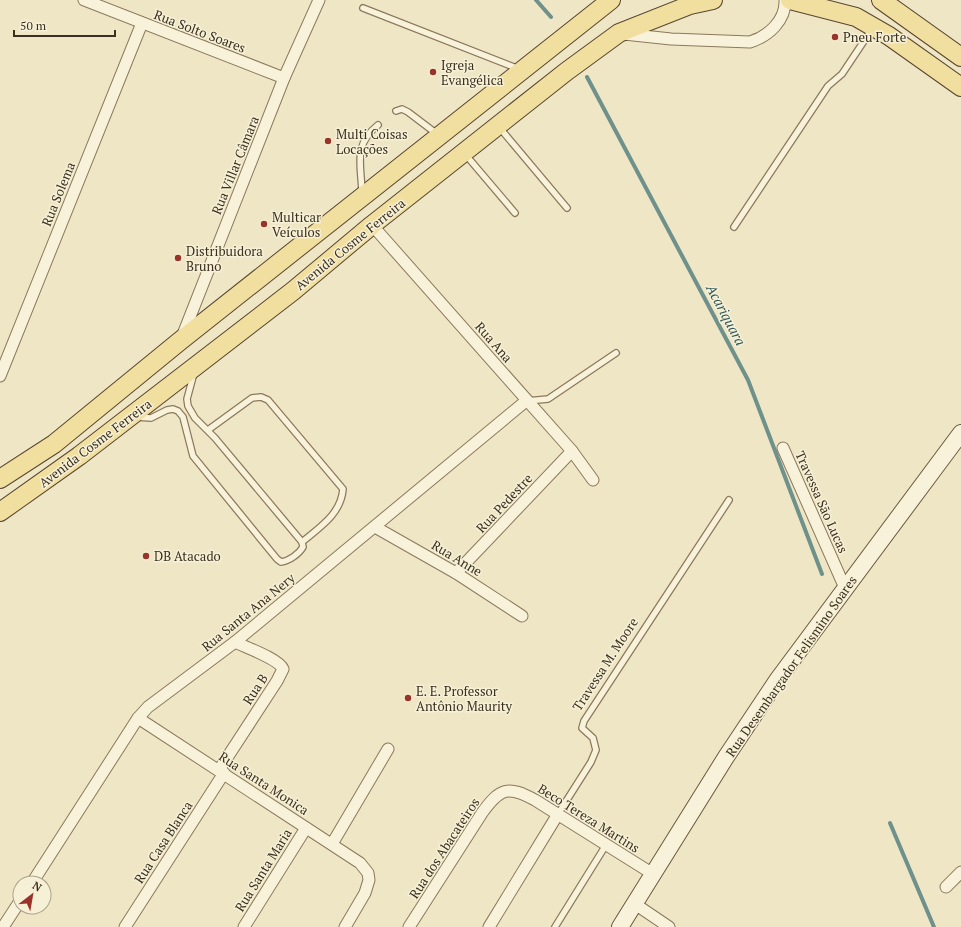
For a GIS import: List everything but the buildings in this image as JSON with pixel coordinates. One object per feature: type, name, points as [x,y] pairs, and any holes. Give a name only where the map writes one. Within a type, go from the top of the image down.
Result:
[{"type":"main road","name":"Avenida Cosme Ferreira","points":[[0,479],[54,444],[180,341],[611,0]]},
{"type":"main road","name":"Avenida Cosme Ferreira","points":[[0,512],[79,456],[293,291],[372,225],[464,152],[619,33],[690,5],[713,0]]},
{"type":"main road","points":[[790,0],[856,17],[889,36],[961,87]]},
{"type":"main road","points":[[881,0],[961,57]]},
{"type":"street","name":"Rua Solto Soares","points":[[84,0],[284,78]]},
{"type":"street","name":"Rua Villar Câmara","points":[[180,341],[284,78],[319,0]]},
{"type":"street","points":[[619,33],[672,39],[750,42],[760,39],[776,26],[785,10],[785,0]]},
{"type":"street","name":"Rua Solema","points":[[0,376],[142,23]]},
{"type":"street","name":"Rua Ana","points":[[372,225],[526,401],[572,451],[593,480]]},
{"type":"street","name":"Rua Santa Ana Nery","points":[[37,875],[138,718],[148,707],[235,642],[526,401]]},
{"type":"street","name":"Rua Desembargador Felismino Soares","points":[[620,927],[726,757],[778,680],[961,433]]},
{"type":"street","name":"Travessa São Lucas","points":[[783,448],[845,588]]},
{"type":"street","name":"Rua Pedestre","points":[[456,573],[572,451]]},
{"type":"street","name":"Rua Anne","points":[[375,527],[456,573],[522,616]]},
{"type":"street","name":"Rua B","points":[[221,771],[283,669],[281,665],[275,661],[235,642]]},
{"type":"street","name":"Rua Santa Monica","points":[[138,718],[360,863],[368,876],[365,893],[345,927]]},
{"type":"street","points":[[332,844],[388,749]]},
{"type":"street","name":"Rua Casa Blanca","points":[[125,927],[221,771]]},
{"type":"street","name":"Beco Tereza Martins","points":[[508,791],[521,793],[558,814],[653,874]]},
{"type":"street","name":"Rua dos Abacateiros","points":[[409,927],[486,807],[501,793],[508,791]]},
{"type":"street","name":"Travessa M. Moore","points":[[489,927],[558,814]]},
{"type":"street","name":"Rua Santa Maria","points":[[244,927],[306,828]]},
{"type":"street","points":[[946,888],[961,872]]},
{"type":"street","points":[[635,904],[669,927]]},
{"type":"street","points":[[3,927],[12,913]]},
{"type":"lane","points":[[363,8],[521,70]]},
{"type":"lane","points":[[734,227],[828,86],[842,74],[873,27]]},
{"type":"lane","points":[[396,111],[402,109],[408,112],[439,135]]},
{"type":"lane","points":[[362,196],[361,147],[368,133],[378,125]]},
{"type":"lane","points":[[498,126],[567,208]]},
{"type":"lane","points":[[464,152],[515,214]]},
{"type":"lane","points":[[526,401],[548,399],[616,354]]},
{"type":"lane","points":[[131,416],[151,418],[167,410],[173,409],[178,411],[183,417],[193,456],[277,559],[281,562],[286,561],[301,550],[303,547],[302,542],[208,430],[195,418],[188,406],[188,392],[197,365]]},
{"type":"lane","points":[[208,430],[252,398],[261,397],[268,400],[343,489],[342,501],[335,512],[326,523],[302,542]]},
{"type":"lane","name":"Travessa M. Moore","points":[[558,814],[591,762],[596,750],[593,738],[582,728],[584,720],[729,500]]},
{"type":"lane","points":[[555,927],[606,845]]},
{"type":"waterway","name":"Acariquara","points":[[536,0],[551,17]]},
{"type":"waterway","name":"Acariquara","points":[[587,77],[748,380],[822,574]]},
{"type":"waterway","points":[[890,823],[934,927]]},
{"type":"place","name":"Pneu Forte","points":[[835,37]]},
{"type":"place","name":"Igreja Evangélica","points":[[433,72]]},
{"type":"place","name":"Multi Coisas Locações","points":[[328,141]]},
{"type":"place","name":"Multicar Veículos","points":[[264,224]]},
{"type":"place","name":"Distribuidora Bruno","points":[[178,258]]},
{"type":"place","name":"DB Atacado","points":[[146,556]]},
{"type":"place","name":"E. E. Professor Antônio Maurity","points":[[408,698]]}]
